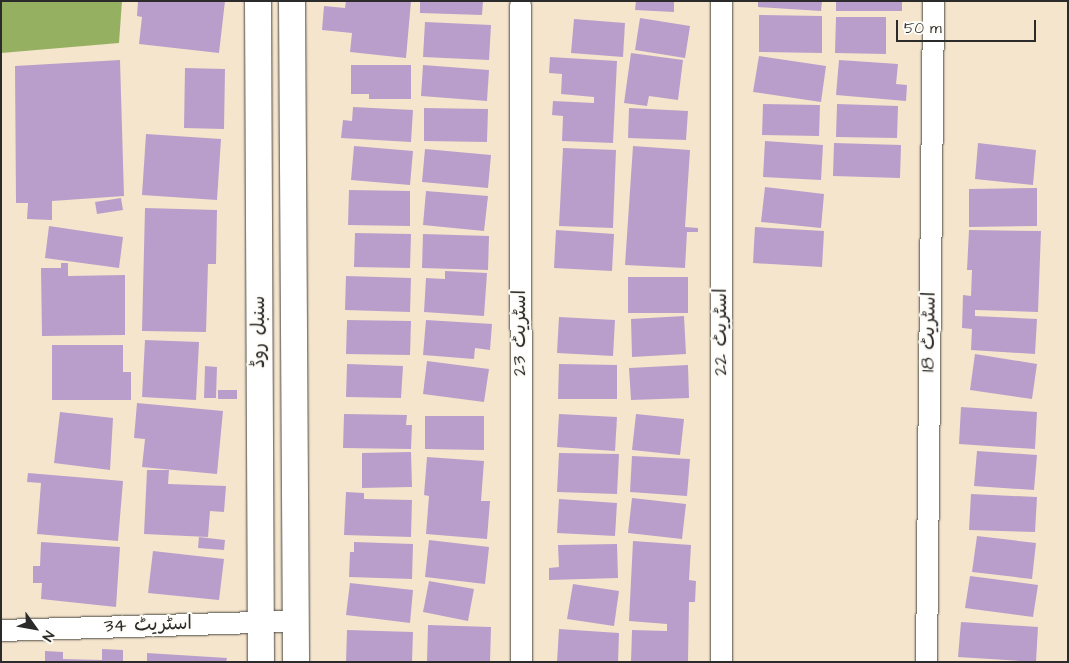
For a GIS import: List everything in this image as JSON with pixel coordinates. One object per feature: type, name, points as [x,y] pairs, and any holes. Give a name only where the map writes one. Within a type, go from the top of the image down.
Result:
[{"type":"street","name":"سنبل روڈ","points":[[258,1],[261,662]]},
{"type":"street","name":"سنبل روڈ","points":[[292,1],[296,662]]},
{"type":"street","name":"اسٹریٹ 22","points":[[721,1],[721,662]]},
{"type":"street","name":"اسٹریٹ 18","points":[[926,662],[933,1]]},
{"type":"street","name":"اسٹریٹ 23","points":[[520,5],[521,662]]},
{"type":"street","points":[[258,139],[293,138]]},
{"type":"street","name":"اسٹریٹ 34","points":[[1,630],[296,621]]},
{"type":"green space","points":[[1,1],[122,1],[119,43],[1,53]]},
{"type":"building","points":[[138,1],[225,1],[219,53],[139,44],[142,17],[137,16]]},
{"type":"building","points":[[346,1],[411,1],[406,58],[350,52],[352,33],[322,30],[324,6],[345,8]]},
{"type":"building","points":[[420,1],[483,1],[482,15],[420,13]]},
{"type":"building","points":[[636,1],[674,1],[674,12],[635,10]]},
{"type":"building","points":[[758,1],[822,1],[821,11],[758,7]]},
{"type":"building","points":[[836,1],[902,1],[902,11],[836,11]]},
{"type":"building","points":[[759,15],[822,16],[822,53],[759,52]]},
{"type":"building","points":[[836,17],[886,17],[886,54],[835,53]]},
{"type":"building","points":[[640,18],[690,26],[685,58],[635,50]]},
{"type":"building","points":[[574,19],[625,23],[623,57],[571,53]]},
{"type":"building","points":[[425,22],[491,25],[489,60],[423,57]]},
{"type":"building","points":[[631,53],[683,60],[678,100],[649,96],[647,106],[624,103]]},
{"type":"building","points":[[759,56],[826,66],[821,102],[753,92]]},
{"type":"building","points":[[550,57],[617,61],[613,143],[562,141],[563,116],[552,115],[553,101],[594,103],[594,97],[561,94],[562,74],[549,73]]},
{"type":"building","points":[[120,60],[124,196],[52,201],[52,220],[27,219],[28,203],[16,203],[15,66]]},
{"type":"building","points":[[839,60],[898,64],[896,84],[907,85],[906,101],[836,95]]},
{"type":"building","points":[[351,65],[411,65],[411,99],[369,99],[369,94],[351,94]]},
{"type":"building","points":[[423,65],[489,70],[487,101],[421,96]]},
{"type":"building","points":[[185,68],[225,69],[224,129],[184,128]]},
{"type":"building","points":[[763,104],[820,105],[819,136],[762,135]]},
{"type":"building","points":[[837,104],[898,106],[897,138],[836,137]]},
{"type":"building","points":[[353,107],[413,110],[411,142],[341,138],[343,120],[352,121]]},
{"type":"building","points":[[424,108],[488,109],[487,142],[424,141]]},
{"type":"building","points":[[629,108],[688,111],[686,140],[628,138]]},
{"type":"building","points":[[146,134],[221,139],[217,200],[142,195]]},
{"type":"building","points":[[765,141],[823,145],[821,180],[763,177]]},
{"type":"building","points":[[834,143],[901,145],[900,178],[833,176]]},
{"type":"building","points":[[978,143],[1036,150],[1033,185],[975,179]]},
{"type":"building","points":[[354,146],[413,151],[410,185],[351,180]]},
{"type":"building","points":[[633,146],[690,150],[685,227],[698,228],[698,232],[687,232],[685,268],[625,265]]},
{"type":"building","points":[[563,148],[616,150],[613,228],[559,226]]},
{"type":"building","points":[[425,149],[491,155],[488,188],[422,182]]},
{"type":"building","points":[[765,187],[824,194],[821,228],[761,222]]},
{"type":"building","points":[[1037,188],[1037,226],[969,227],[969,189]]},
{"type":"building","points":[[349,190],[410,191],[410,226],[348,225]]},
{"type":"building","points":[[426,191],[488,196],[484,231],[423,225]]},
{"type":"building","points":[[121,198],[123,210],[97,214],[95,202]]},
{"type":"building","points":[[145,208],[217,210],[216,264],[208,264],[206,332],[142,331]]},
{"type":"building","points":[[49,226],[123,237],[119,268],[45,258]]},
{"type":"building","points":[[755,227],[824,231],[822,267],[753,263]]},
{"type":"building","points":[[556,230],[614,234],[612,271],[554,268]]},
{"type":"building","points":[[969,230],[1041,231],[1038,312],[975,310],[975,316],[1037,319],[1035,354],[971,350],[972,329],[962,328],[963,295],[971,296],[972,270],[967,270]]},
{"type":"building","points":[[355,233],[411,234],[410,268],[354,267]]},
{"type":"building","points":[[423,234],[489,236],[488,270],[422,268]]},
{"type":"building","points":[[61,263],[68,263],[68,276],[125,275],[125,335],[42,336],[41,268],[61,268]]},
{"type":"building","points":[[445,271],[487,273],[484,316],[424,312],[426,278],[445,279]]},
{"type":"building","points":[[346,276],[411,278],[410,312],[345,310]]},
{"type":"building","points":[[628,277],[688,277],[688,313],[628,313]]},
{"type":"building","points":[[684,316],[686,354],[632,357],[631,319]]},
{"type":"building","points":[[559,317],[615,320],[613,356],[557,353]]},
{"type":"building","points":[[347,320],[411,321],[410,355],[346,354]]},
{"type":"building","points":[[426,320],[492,324],[490,350],[475,348],[474,359],[423,355]]},
{"type":"building","points":[[145,340],[199,342],[196,400],[142,397]]},
{"type":"building","points":[[52,345],[123,345],[123,372],[131,372],[131,400],[52,400]]},
{"type":"building","points":[[975,354],[1037,364],[1032,399],[970,390]]},
{"type":"building","points":[[427,361],[489,369],[484,402],[423,394]]},
{"type":"building","points":[[347,364],[403,366],[401,398],[346,397]]},
{"type":"building","points":[[559,364],[617,365],[617,399],[558,399]]},
{"type":"building","points":[[688,365],[689,398],[631,400],[629,368]]},
{"type":"building","points":[[205,366],[217,367],[216,398],[204,398]]},
{"type":"building","points":[[218,390],[237,390],[237,399],[218,399]]},
{"type":"building","points":[[137,403],[223,411],[217,474],[142,467],[145,439],[134,438]]},
{"type":"building","points":[[961,407],[1037,412],[1035,449],[959,444]]},
{"type":"building","points":[[60,412],[113,418],[110,470],[54,463]]},
{"type":"building","points":[[344,414],[407,415],[406,425],[412,425],[411,449],[343,448]]},
{"type":"building","points":[[559,414],[617,417],[615,451],[557,447]]},
{"type":"building","points":[[636,414],[684,419],[680,455],[632,450]]},
{"type":"building","points":[[425,416],[484,416],[484,450],[425,449]]},
{"type":"building","points":[[977,451],[1037,455],[1034,490],[974,486]]},
{"type":"building","points":[[411,452],[412,487],[362,488],[362,453]]},
{"type":"building","points":[[559,453],[619,454],[617,494],[557,492]]},
{"type":"building","points":[[632,456],[690,459],[687,496],[630,492]]},
{"type":"building","points":[[427,457],[484,461],[481,501],[490,501],[487,539],[426,534],[429,496],[424,495]]},
{"type":"building","points":[[147,470],[169,470],[168,484],[226,486],[224,512],[210,511],[208,537],[144,534]]},
{"type":"building","points":[[28,473],[123,481],[118,541],[37,534],[41,483],[27,482]]},
{"type":"building","points":[[346,492],[364,493],[364,499],[412,500],[411,537],[344,535]]},
{"type":"building","points":[[971,494],[1037,497],[1035,532],[969,530]]},
{"type":"building","points":[[632,498],[686,504],[682,539],[628,533]]},
{"type":"building","points":[[559,499],[617,503],[615,536],[557,533]]},
{"type":"building","points":[[977,536],[1036,543],[1032,579],[972,572]]},
{"type":"building","points":[[199,537],[225,540],[224,550],[198,548]]},
{"type":"building","points":[[429,540],[489,547],[485,584],[425,577]]},
{"type":"building","points":[[633,541],[691,545],[689,580],[696,581],[695,602],[689,602],[688,662],[631,662],[632,630],[667,631],[667,624],[629,621]]},
{"type":"building","points":[[41,542],[120,547],[116,607],[41,599],[42,583],[33,583],[33,566],[40,566]]},
{"type":"building","points":[[354,542],[413,544],[412,579],[349,577],[350,552],[354,552]]},
{"type":"building","points":[[617,544],[618,578],[549,580],[549,568],[559,567],[558,545]]},
{"type":"building","points":[[153,551],[224,559],[219,600],[148,593]]},
{"type":"building","points":[[970,576],[1038,585],[1033,617],[965,608]]},
{"type":"building","points":[[429,581],[474,589],[468,621],[423,612]]},
{"type":"building","points":[[350,583],[413,590],[410,623],[346,615]]},
{"type":"building","points":[[573,584],[619,591],[614,626],[567,619]]},
{"type":"building","points":[[961,622],[1038,627],[1036,662],[958,657]]},
{"type":"building","points":[[428,625],[491,627],[490,662],[427,662]]},
{"type":"building","points":[[559,629],[619,633],[618,662],[557,662]]},
{"type":"building","points":[[347,630],[413,632],[412,662],[346,662]]},
{"type":"building","points":[[102,649],[123,650],[123,662],[45,662],[45,651],[63,652],[63,659],[102,660]]},
{"type":"building","points":[[147,653],[227,658],[226,662],[147,662]]}]
